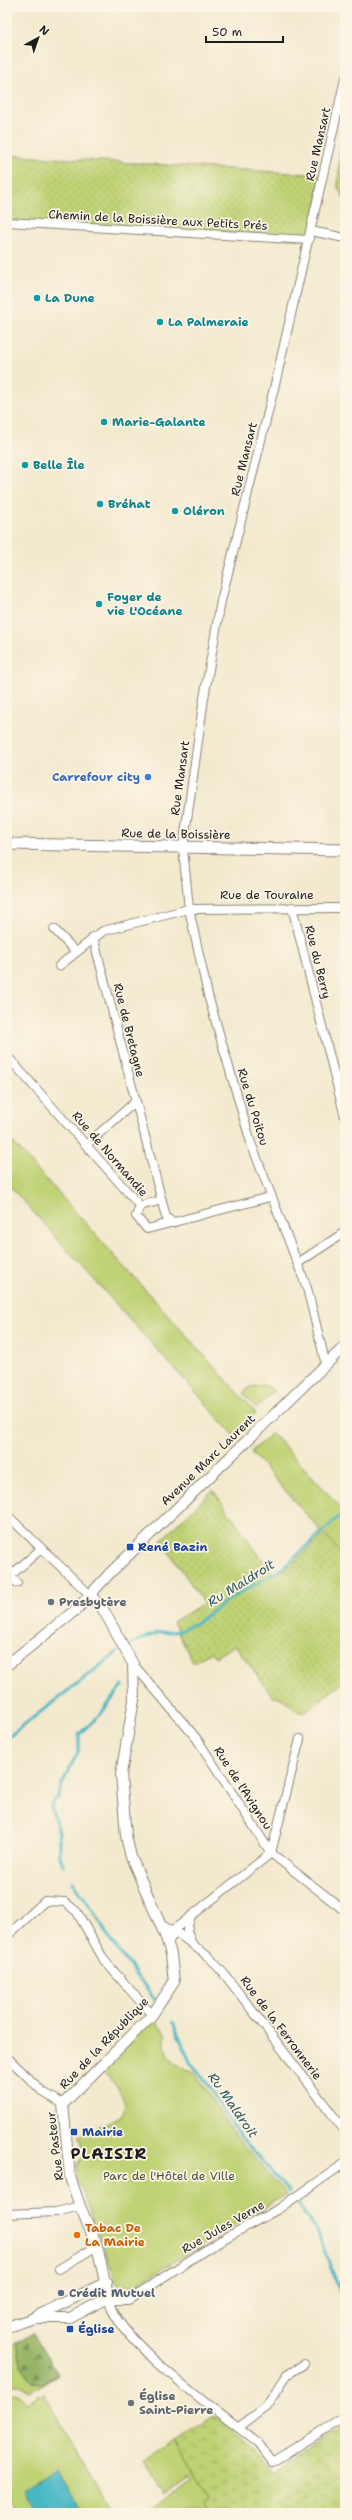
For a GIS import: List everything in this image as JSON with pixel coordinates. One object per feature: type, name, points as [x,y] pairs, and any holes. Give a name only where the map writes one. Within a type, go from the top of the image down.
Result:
[{"type":"main road","name":"Rue de la Boissière","points":[[7,844],[345,850]]},
{"type":"street","name":"Rue Mansart","points":[[182,848],[202,706],[221,601],[311,231],[345,79]]},
{"type":"street","name":"Chemin de la Boissière aux Petits Prés","points":[[7,222],[308,240]]},
{"type":"street","points":[[311,231],[345,238]]},
{"type":"street","name":"Rue du Poitou","points":[[182,848],[189,909],[208,995],[220,1040],[251,1143],[270,1197],[298,1263],[315,1314],[326,1365]]},
{"type":"street","name":"Rue de Touraine","points":[[189,909],[292,907],[345,908]]},
{"type":"street","name":"Rue du Berry","points":[[292,907],[345,1116]]},
{"type":"street","points":[[59,966],[93,937],[103,931],[189,909]]},
{"type":"street","points":[[54,928],[76,952]]},
{"type":"street","name":"Rue de Bretagne","points":[[93,937],[166,1217],[173,1223]]},
{"type":"street","name":"Rue de Normandie","points":[[7,1056],[140,1206],[136,1216],[147,1230],[270,1197]]},
{"type":"street","points":[[86,1145],[135,1102]]},
{"type":"street","points":[[140,1206],[162,1200]]},
{"type":"street","points":[[298,1263],[345,1232]]},
{"type":"street","name":"Avenue Marc Laurent","points":[[7,1665],[78,1608],[90,1594],[345,1346]]},
{"type":"street","points":[[7,1515],[10,1524],[41,1549],[90,1594]]},
{"type":"street","points":[[16,1583],[9,1574],[41,1549]]},
{"type":"street","name":"Rue de la République","points":[[63,2104],[152,2015],[174,1982],[168,1943],[162,1925],[131,1857],[126,1836],[121,1774],[134,1700],[133,1664],[103,1609],[90,1594]]},
{"type":"street","name":"Rue de l'Avignou","points":[[133,1664],[197,1739],[270,1853],[345,1911]]},
{"type":"street","points":[[162,1925],[170,1930],[190,1918],[270,1853],[300,1739]]},
{"type":"street","points":[[7,1936],[45,1901],[65,1902],[77,1912],[104,1960],[152,2015]]},
{"type":"street","points":[[190,1918],[187,1930],[192,1944]]},
{"type":"street","name":"Rue de la Ferronnerie","points":[[168,1943],[172,1936],[179,1934],[210,1958],[225,1975],[345,2132]]},
{"type":"street","name":"Rue Pasteur","points":[[7,2057],[43,2092],[63,2104],[70,2177],[80,2206],[97,2246],[107,2282],[109,2300]]},
{"type":"street","name":"Rue Jules Verne","points":[[109,2300],[128,2300],[218,2242],[280,2208],[345,2163]]},
{"type":"street","points":[[7,2214],[56,2212],[80,2206]]},
{"type":"street","points":[[59,2269],[97,2246]]},
{"type":"street","points":[[7,2327],[34,2318],[107,2282]]},
{"type":"street","points":[[34,2318],[70,2318],[83,2313],[104,2300],[109,2300],[111,2310],[117,2322],[142,2350],[258,2443],[272,2462],[345,2417]]},
{"type":"street","points":[[238,2427],[266,2407],[287,2375],[304,2364]]},
{"type":"green space","points":[[345,144],[345,199],[338,188],[340,146]]},
{"type":"green space","points":[[7,155],[324,175],[309,240],[7,222]]},
{"type":"green space","points":[[7,1136],[256,1413],[234,1435],[7,1183]]},
{"type":"green space","points":[[265,1385],[274,1391],[256,1408],[243,1393],[250,1387]]},
{"type":"green space","points":[[272,1433],[345,1512],[345,1558],[251,1452]]},
{"type":"green space","points":[[213,1490],[274,1576],[287,1568],[324,1534],[345,1558],[345,1681],[303,1713],[283,1700],[273,1697],[235,1645],[215,1657],[211,1652],[193,1663],[173,1622],[204,1603],[161,1540]]},
{"type":"green space","name":"Parc de l'Hôtel de Ville","points":[[153,2018],[166,2035],[165,2042],[168,2055],[177,2064],[195,2072],[232,2132],[286,2194],[127,2290],[119,2288],[76,2176],[78,2165],[85,2152],[79,2136],[121,2116],[125,2103],[117,2087],[102,2070]]},
{"type":"green space","points":[[33,2333],[58,2373],[41,2383],[33,2382],[21,2365],[17,2343]]},
{"type":"green space","points":[[17,2343],[21,2365],[33,2382],[41,2383],[58,2374],[30,2392],[19,2384],[7,2383],[7,2351]]},
{"type":"green space","points":[[7,2391],[20,2395],[28,2403],[44,2393],[111,2513],[18,2513],[7,2493]]},
{"type":"green space","points":[[214,2416],[255,2446],[272,2470],[345,2425],[345,2513],[207,2513],[203,2506],[209,2501],[174,2442]]},
{"type":"green space","points":[[174,2442],[210,2501],[203,2506],[207,2513],[141,2513],[193,2482],[191,2479],[164,2494],[145,2461]]},
{"type":"water","points":[[57,2470],[81,2513],[38,2513],[25,2490]]},
{"type":"waterway","name":"Ru Maldroit","points":[[130,1644],[157,1633],[179,1631],[196,1623],[225,1602],[283,1568],[345,1511]]},
{"type":"waterway","points":[[7,1738],[119,1651]]},
{"type":"waterway","name":"Ru Maldroit","points":[[63,1865],[59,1853],[59,1832],[51,1807],[53,1801],[59,1796],[62,1784],[79,1750],[79,1734],[100,1715],[122,1686]]},
{"type":"waterway","name":"Ru Maldroit","points":[[73,1882],[99,1919],[107,1935],[155,2000]]},
{"type":"waterway","name":"Ru Maldroit","points":[[173,2022],[190,2062],[203,2077],[235,2130],[289,2192]]},
{"type":"waterway","name":"Ru Maldroit","points":[[298,2204],[317,2231],[345,2305]]},
{"type":"place","name":"La Dune","points":[[37,298]]},
{"type":"place","name":"La Palmeraie","points":[[160,322]]},
{"type":"place","name":"Marie-Galante","points":[[104,422]]},
{"type":"place","name":"Belle Île","points":[[25,465]]},
{"type":"place","name":"Bréhat","points":[[100,504]]},
{"type":"place","name":"Oléron","points":[[175,511]]},
{"type":"place","name":"Foyer de vie L'Océane","points":[[99,604]]},
{"type":"place","name":"Carrefour city","points":[[148,777]]},
{"type":"place","name":"René Bazin","points":[[130,1547]]},
{"type":"place","name":"Presbytère","points":[[51,1602]]},
{"type":"place","name":"Mairie","points":[[74,2132]]},
{"type":"place","name":"Tabac De La Mairie","points":[[77,2235]]},
{"type":"place","name":"Crédit Mutuel","points":[[61,2293]]},
{"type":"place","name":"Église","points":[[70,2329]]},
{"type":"place","name":"Église Saint-Pierre","points":[[131,2403]]},
{"type":"district","name":"PLAISIR","points":[[109,2153]]}]
